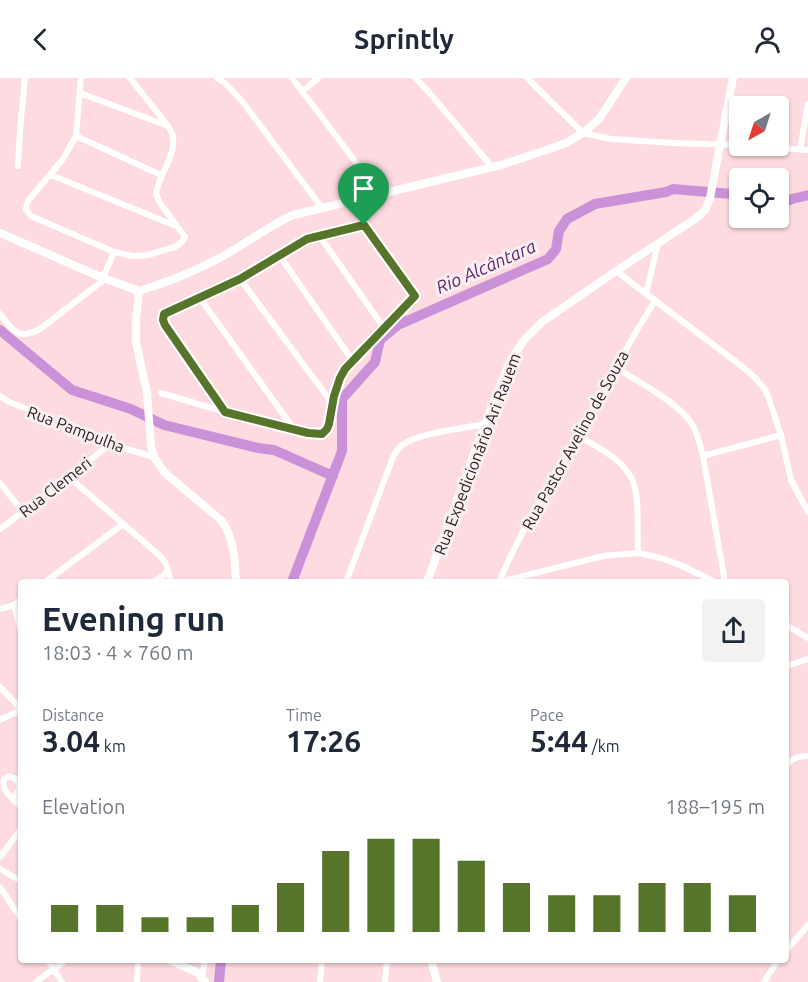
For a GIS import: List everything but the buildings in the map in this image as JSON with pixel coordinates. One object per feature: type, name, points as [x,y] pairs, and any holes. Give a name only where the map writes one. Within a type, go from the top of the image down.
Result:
[{"type":"street","points":[[18,166],[25,78]]},
{"type":"street","points":[[81,78],[76,136],[51,175],[28,201],[26,209],[31,216],[114,252],[132,256],[148,255],[175,247],[185,237],[156,194],[174,142],[173,135],[130,78]]},
{"type":"street","points":[[217,78],[242,101],[322,208]]},
{"type":"street","points":[[292,78],[380,194]]},
{"type":"street","points":[[302,92],[318,78]]},
{"type":"street","points":[[415,78],[492,167]]},
{"type":"street","points":[[527,78],[583,133],[612,139],[729,144]]},
{"type":"street","points":[[720,144],[734,78]]},
{"type":"street","points":[[0,233],[139,291],[193,271],[287,218],[492,167],[555,147],[592,126],[605,111],[624,79]]},
{"type":"street","points":[[80,93],[168,126]]},
{"type":"street","points":[[800,149],[808,104]]},
{"type":"street","points":[[76,136],[161,175]]},
{"type":"street","name":"Rua Expedicionário Ari Rauem","points":[[428,579],[510,361],[524,340],[542,322],[701,214],[710,198],[720,144]]},
{"type":"street","points":[[789,148],[808,150]]},
{"type":"street","points":[[51,175],[177,226]]},
{"type":"street","points":[[161,393],[308,433],[322,434],[327,429],[332,403],[345,369],[415,296],[364,225],[351,202]]},
{"type":"street","points":[[225,412],[165,325],[163,316],[167,311],[240,279],[307,239],[364,225]]},
{"type":"street","points":[[320,235],[384,328]]},
{"type":"street","points":[[646,294],[658,243]]},
{"type":"street","points":[[0,314],[17,333],[30,334],[40,329],[104,278],[114,252]]},
{"type":"street","points":[[279,255],[353,361]]},
{"type":"street","points":[[616,271],[755,378],[768,396],[791,480],[808,512]]},
{"type":"street","points":[[240,279],[332,403]]},
{"type":"street","points":[[139,291],[136,342],[147,393],[149,429],[154,457],[165,473],[222,521],[231,537],[236,579]]},
{"type":"street","points":[[200,298],[294,429]]},
{"type":"street","name":"Rua Pastor Avelino de Souza","points":[[500,579],[532,516],[615,367],[655,301]]},
{"type":"street","points":[[615,367],[653,391],[685,415],[693,424],[703,456],[724,579]]},
{"type":"street","name":"Rua Pampulha","points":[[0,396],[9,402],[72,426],[110,444],[154,457]]},
{"type":"street","points":[[347,579],[393,457],[399,448],[416,439],[485,424]]},
{"type":"street","points":[[578,435],[615,460],[632,478],[636,491],[638,553]]},
{"type":"street","points":[[703,456],[780,435]]},
{"type":"street","name":"Rua Clemeri","points":[[0,529],[110,444]]},
{"type":"street","points":[[69,477],[167,563],[170,579]]},
{"type":"street","points":[[0,483],[23,512]]},
{"type":"street","points":[[49,579],[123,524]]},
{"type":"street","points":[[511,579],[603,556],[638,553],[661,558],[709,579]]},
{"type":"street","points":[[158,579],[168,571]]},
{"type":"street","points":[[0,609],[18,602]]},
{"type":"street","points":[[14,605],[18,620]]},
{"type":"street","points":[[789,627],[808,638]]},
{"type":"street","points":[[789,665],[808,659]]},
{"type":"street","points":[[0,687],[18,706]]},
{"type":"street","points":[[0,720],[18,711]]},
{"type":"street","points":[[789,763],[799,756],[808,756]]},
{"type":"street","points":[[15,799],[18,803]]},
{"type":"street","points":[[0,857],[18,834]]},
{"type":"street","points":[[0,869],[18,879]]},
{"type":"street","points":[[0,886],[18,914]]},
{"type":"street","points":[[789,947],[808,925]]},
{"type":"street","points":[[50,963],[62,982]]},
{"type":"street","points":[[36,982],[62,963]]},
{"type":"street","points":[[137,982],[138,963]]},
{"type":"street","points":[[176,963],[198,973],[203,980]]},
{"type":"street","points":[[203,980],[205,963]]},
{"type":"street","points":[[320,982],[322,963]]},
{"type":"street","points":[[385,982],[387,963]]},
{"type":"street","points":[[432,963],[437,982]]},
{"type":"street","points":[[764,982],[776,963]]},
{"type":"waterway","name":"Rio Alcântara","points":[[293,579],[342,451],[342,399],[375,362],[380,340],[398,325],[548,259],[556,249],[559,231],[567,219],[595,204],[673,189],[729,194]]},
{"type":"waterway","name":"Rio Alcântara","points":[[789,200],[808,195]]},
{"type":"waterway","points":[[0,330],[72,390],[131,409],[164,425],[274,450],[333,476]]},
{"type":"waterway","name":"Rio Alcântara","points":[[219,982],[221,963]]},
{"type":"route","points":[[364,225],[415,296],[345,369],[336,388],[327,429],[322,434],[308,433],[225,412],[165,325],[164,314],[240,279],[307,239],[364,225]]}]
